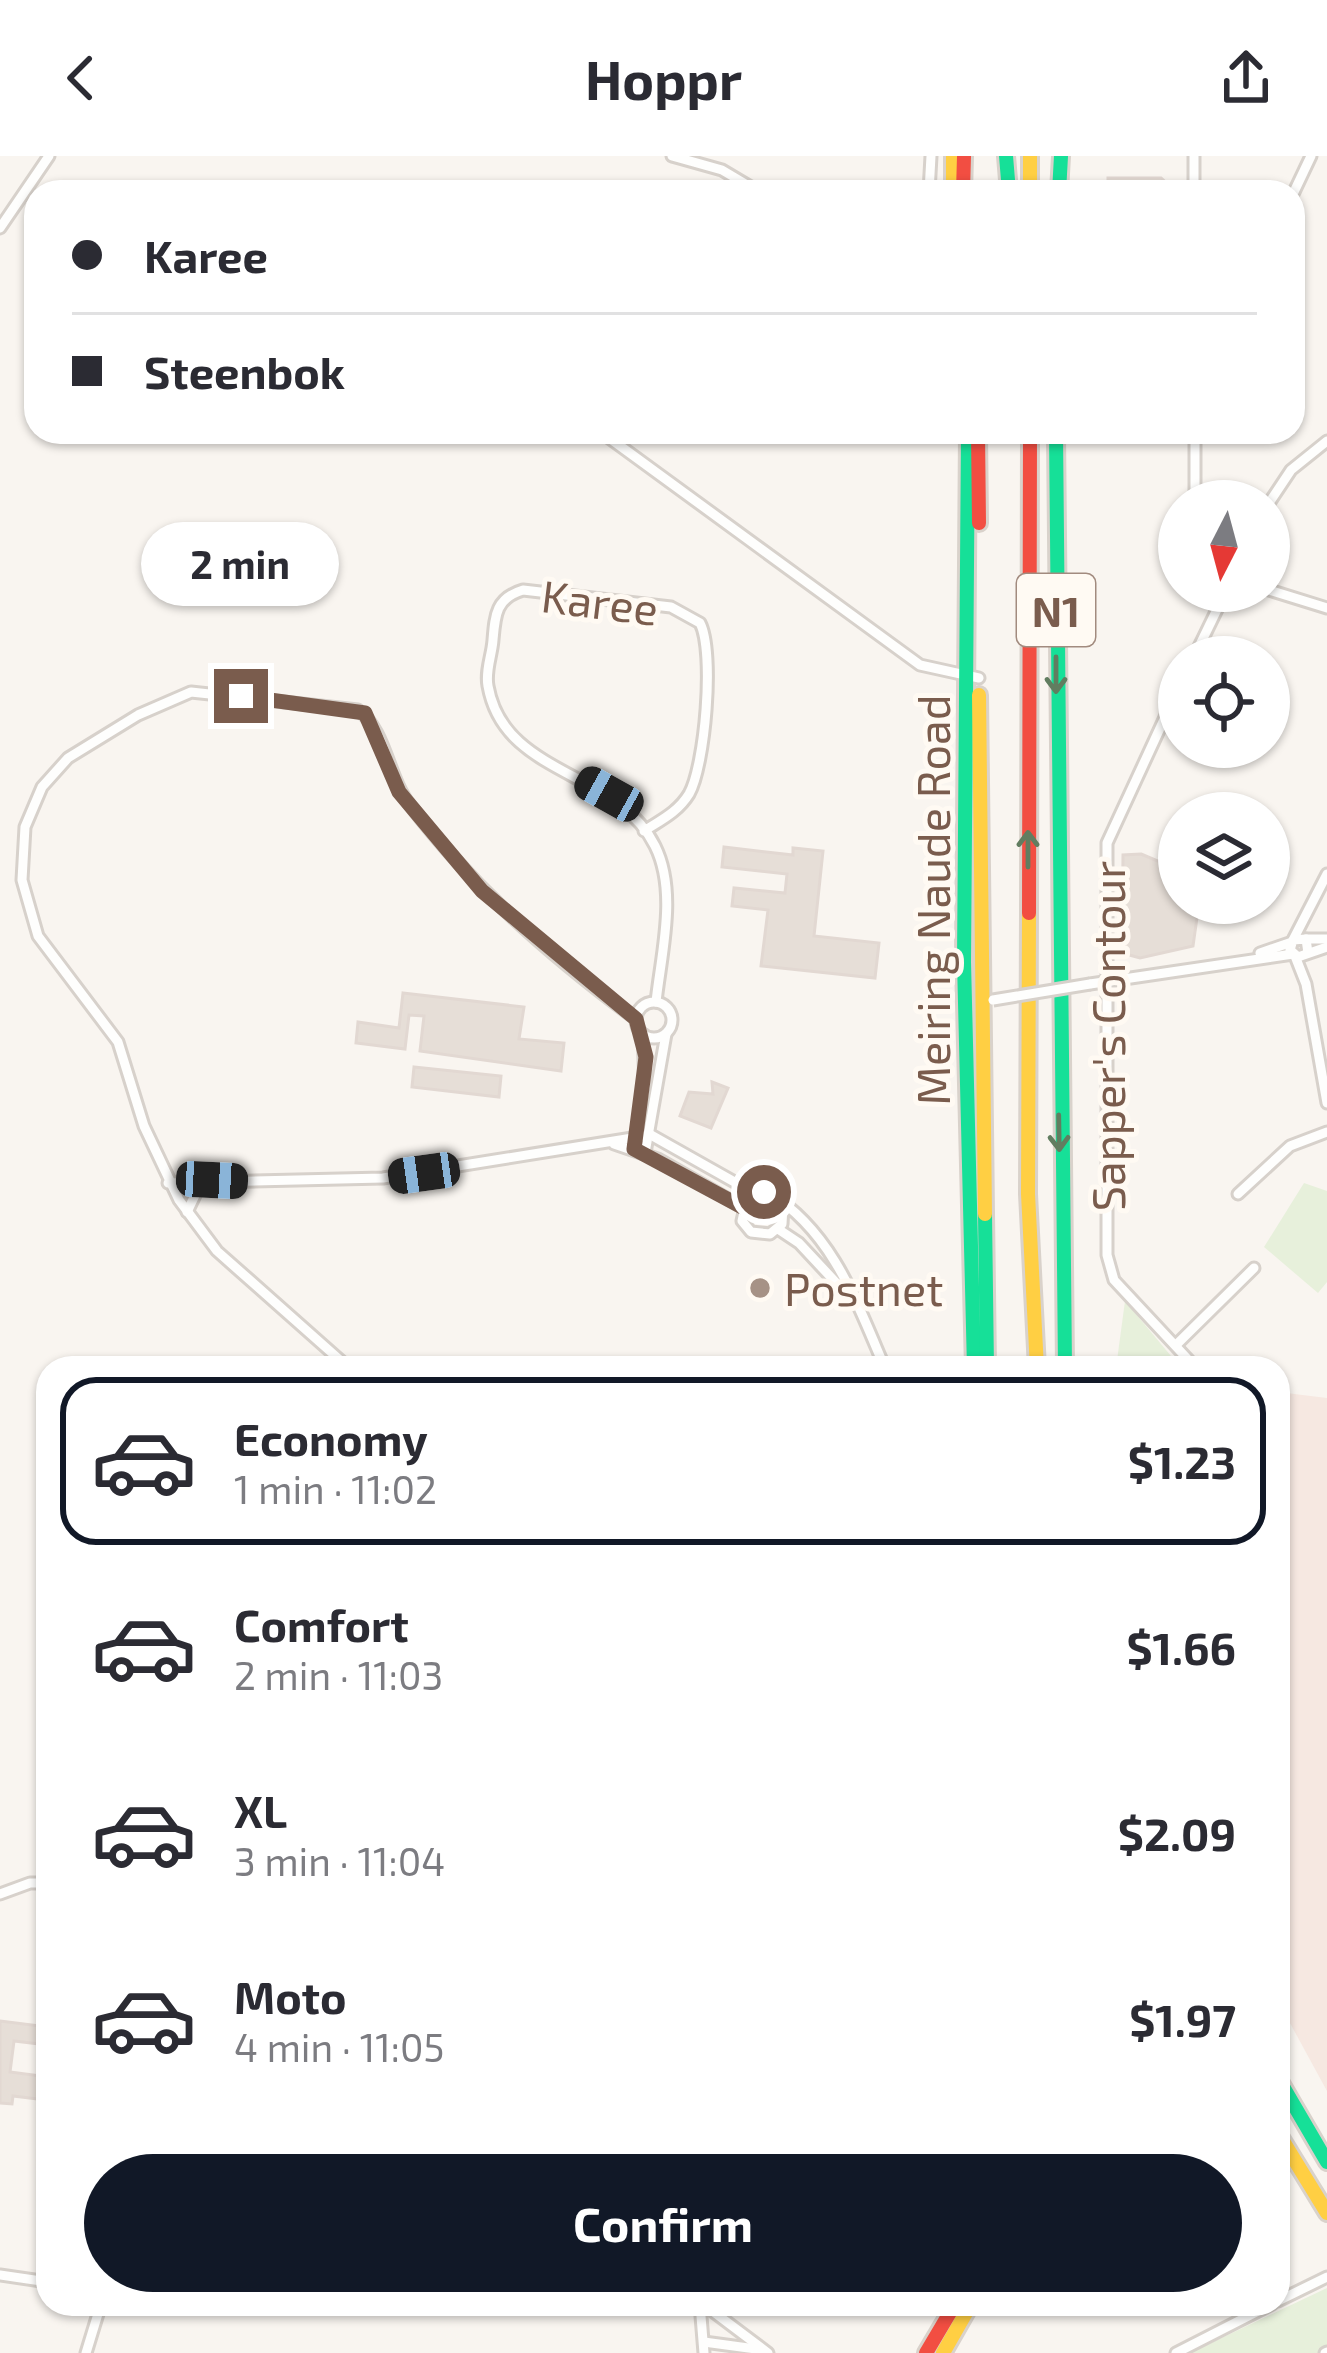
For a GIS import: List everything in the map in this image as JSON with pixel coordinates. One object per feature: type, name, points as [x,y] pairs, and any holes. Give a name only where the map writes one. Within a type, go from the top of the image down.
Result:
[{"type":"main road","name":"Meiring Naude Road","points":[[968,444],[987,1001],[987,1356]]},
{"type":"main road","name":"Meiring Naude Road","points":[[974,1356],[964,1003],[978,444]]},
{"type":"main road","points":[[1021,444],[1028,623]]},
{"type":"main road","name":"N1","points":[[1030,444],[1028,1194],[1036,1356]]},
{"type":"main road","name":"N1","points":[[1056,444],[1057,966],[1065,1356]]},
{"type":"main road","points":[[1290,2099],[1327,2162]]},
{"type":"main road","points":[[1290,2153],[1327,2213]]},
{"type":"main road","points":[[926,2353],[948,2316]]},
{"type":"main road","points":[[943,2353],[964,2316]]},
{"type":"street","points":[[673,156],[722,170],[739,180]]},
{"type":"street","points":[[0,228],[24,200]]},
{"type":"street","points":[[1284,480],[1327,441]]},
{"type":"street","points":[[617,444],[920,665],[975,678]]},
{"type":"street","points":[[1195,444],[1195,480]]},
{"type":"street","name":"Karee","points":[[644,830],[676,811],[695,780],[709,660],[700,623],[671,607],[523,590],[512,594],[495,616],[487,681],[503,723],[520,748],[609,794],[655,845],[665,886],[656,1002]]},
{"type":"street","points":[[1290,597],[1327,608]]},
{"type":"street","points":[[335,1356],[217,1251],[187,1211],[168,1184],[144,1126],[118,1042],[38,936],[22,880],[25,827],[52,772],[176,695],[241,696],[365,713],[399,792],[441,845],[498,908],[636,1019],[643,1034],[646,1072],[640,1151]]},
{"type":"street","name":"Sapper's Contour","points":[[1158,731],[1110,831],[1105,982],[1108,1266],[1120,1288],[1185,1356]]},
{"type":"street","points":[[1327,874],[1309,910],[1300,947],[1327,1103]]},
{"type":"street","points":[[964,1003],[1327,943]]},
{"type":"street","points":[[613,1002],[642,1007],[656,1002],[671,1013],[654,1084],[651,1135],[640,1151]]},
{"type":"street","points":[[636,1019],[642,1007]]},
{"type":"street","points":[[643,1034],[666,1034]]},
{"type":"street","points":[[1238,1194],[1290,1146],[1327,1132]]},
{"type":"street","points":[[168,1184],[383,1178],[651,1135],[754,1193],[769,1192],[826,1247],[846,1272],[880,1356]]},
{"type":"street","points":[[614,1144],[640,1151],[742,1207]]},
{"type":"street","points":[[187,1211],[197,1191],[212,1180]]},
{"type":"street","points":[[754,1193],[742,1207],[742,1221],[751,1232],[778,1229],[815,1259],[859,1307]]},
{"type":"street","points":[[778,1229],[783,1206]]},
{"type":"street","points":[[815,1259],[826,1247]]},
{"type":"street","points":[[1176,1346],[1254,1268]]},
{"type":"street","points":[[0,1894],[36,1886]]},
{"type":"street","points":[[0,2275],[36,2280]]},
{"type":"street","points":[[1290,2295],[1327,2277]]},
{"type":"street","points":[[86,2353],[97,2316]]},
{"type":"street","points":[[703,2316],[704,2347],[766,2351]]},
{"type":"street","points":[[718,2316],[766,2351]]},
{"type":"street","points":[[1176,2353],[1248,2316]]},
{"type":"shaded area","points":[[1290,1393],[1327,1398],[1327,2091],[1290,2023]]},
{"type":"green space","points":[[1304,1183],[1327,1191],[1327,1282],[1318,1293],[1264,1247]]},
{"type":"green space","points":[[1125,1301],[1171,1356],[1118,1356]]},
{"type":"green space","points":[[1327,2288],[1327,2353],[1190,2353],[1268,2316],[1290,2316],[1290,2306]]},
{"type":"building","points":[[1161,178],[1163,180],[1108,180]]},
{"type":"building","points":[[724,847],[793,855],[793,848],[823,851],[814,936],[879,943],[875,978],[761,966],[768,910],[732,906],[734,888],[785,893],[787,874],[722,867]]},
{"type":"building","points":[[1141,854],[1158,861],[1158,924],[1196,924],[1193,946],[1140,958],[1122,953],[1123,855]]},
{"type":"building","points":[[403,993],[524,1007],[519,1039],[564,1043],[561,1071],[420,1051],[424,1016],[409,1015],[405,1049],[356,1043],[358,1022],[399,1028]]},
{"type":"building","points":[[414,1067],[501,1076],[499,1097],[412,1087]]},
{"type":"building","points":[[712,1082],[728,1088],[711,1128],[680,1116],[689,1092],[713,1094]]},
{"type":"building","points":[[0,2021],[36,2026],[36,2044],[14,2041],[10,2072],[36,2075],[36,2099],[13,2096],[12,2104],[0,2103]]},
{"type":"traffic: fast","points":[[1006,156],[1008,180]]},
{"type":"traffic: fast","points":[[1060,180],[1061,156]]},
{"type":"traffic: fast","points":[[968,444],[964,962],[974,1356]]},
{"type":"traffic: fast","points":[[1056,444],[1065,1356]]},
{"type":"traffic: fast","points":[[985,1214],[987,1356]]},
{"type":"traffic: fast","points":[[1290,2099],[1327,2162]]},
{"type":"traffic: slow","points":[[953,156],[953,180]]},
{"type":"traffic: slow","points":[[1030,156],[1030,180]]},
{"type":"traffic: slow","points":[[979,695],[985,1214]]},
{"type":"traffic: slow","points":[[1029,913],[1028,1194],[1036,1356]]},
{"type":"traffic: slow","points":[[1290,2153],[1327,2213]]},
{"type":"traffic: slow","points":[[943,2353],[964,2316]]},
{"type":"traffic: jam","points":[[963,180],[964,156]]},
{"type":"traffic: jam","points":[[978,444],[979,523]]},
{"type":"traffic: jam","points":[[1029,913],[1030,444]]},
{"type":"traffic: jam","points":[[926,2353],[948,2316]]},
{"type":"place","name":"Postnet","points":[[760,1288]]},
{"type":"route","points":[[241,696],[365,713],[399,792],[441,845],[498,908],[636,1019],[646,1057],[634,1149],[742,1207],[754,1193],[764,1192]]}]
